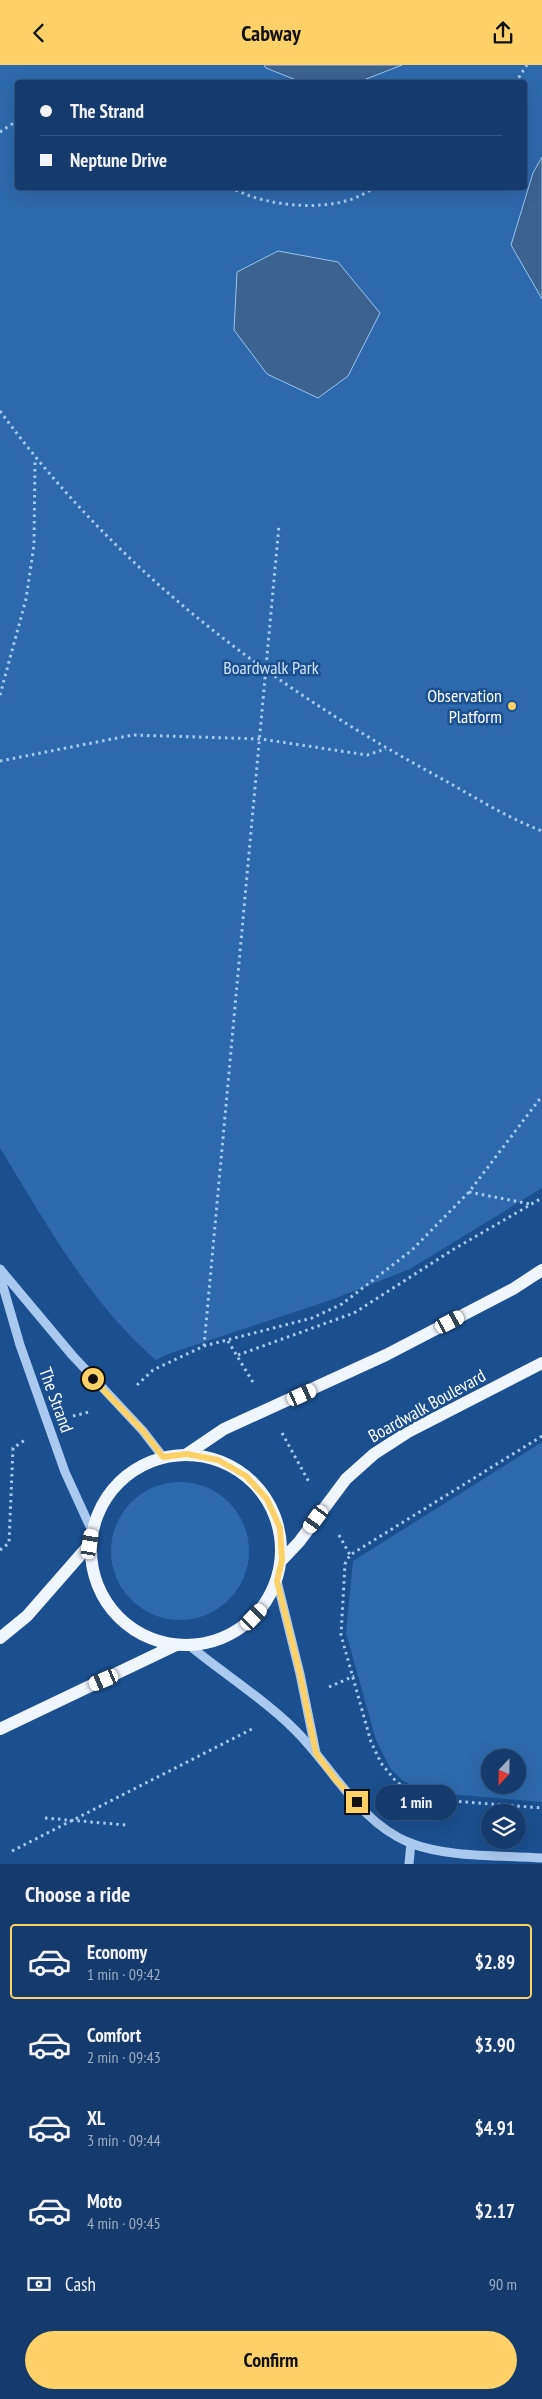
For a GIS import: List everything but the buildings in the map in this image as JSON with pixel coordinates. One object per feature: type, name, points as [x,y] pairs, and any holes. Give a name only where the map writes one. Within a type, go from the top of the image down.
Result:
[{"type":"main road","points":[[187,1454],[224,1429],[386,1355],[513,1289],[542,1271]]},
{"type":"main road","name":"Boardwalk Boulevard","points":[[282,1560],[299,1542],[346,1479],[374,1454],[408,1432],[542,1363]]},
{"type":"main road","points":[[187,1454],[218,1460],[246,1476],[267,1499],[280,1528],[282,1560],[277,1581],[264,1607],[244,1627],[218,1641],[190,1646],[176,1645],[147,1639],[123,1623],[104,1600],[92,1573],[90,1544],[92,1531],[101,1505],[117,1483],[138,1467],[163,1457],[187,1454]]},
{"type":"main road","points":[[0,1638],[27,1617],[90,1544]]},
{"type":"main road","points":[[0,1729],[176,1645]]},
{"type":"street","name":"The Strand","points":[[0,1269],[72,1355],[143,1431],[163,1457]]},
{"type":"street","name":"The Strand","points":[[0,1277],[20,1345],[65,1473],[92,1531]]},
{"type":"street","points":[[277,1581],[316,1753]]},
{"type":"street","points":[[190,1646],[279,1715],[316,1753],[335,1779],[374,1819],[398,1837],[411,1843],[444,1852],[542,1858]]},
{"type":"street","points":[[408,1864],[411,1843]]},
{"type":"path","points":[[517,80],[527,65]]},
{"type":"path","points":[[0,132],[15,122]]},
{"type":"path","points":[[239,190],[266,199],[304,206],[336,203],[366,194],[371,190]]},
{"type":"path","points":[[0,411],[35,459],[123,554],[177,603],[266,672],[386,749],[542,831]]},
{"type":"path","points":[[0,695],[26,599],[34,545],[35,459]]},
{"type":"path","points":[[204,1346],[261,739],[279,525]]},
{"type":"path","points":[[0,761],[133,735],[261,739],[366,755],[386,749]]},
{"type":"path","points":[[117,1403],[153,1370],[204,1346],[312,1318],[342,1304],[412,1250],[469,1192],[542,1095]]},
{"type":"path","points":[[469,1192],[531,1204]]},
{"type":"path","points":[[238,1355],[354,1313],[454,1249],[542,1197]]},
{"type":"path","points":[[228,1341],[238,1355],[350,1555]]},
{"type":"path","points":[[542,1436],[350,1555],[345,1564],[341,1635],[371,1742],[382,1763],[394,1779],[405,1789],[438,1800],[542,1808]]},
{"type":"path","points":[[0,1550],[9,1543],[13,1448]]},
{"type":"path","points":[[304,1697],[354,1676]]},
{"type":"path","points":[[12,1851],[279,1715]]},
{"type":"path","points":[[45,1818],[126,1825]]},
{"type":"green space","name":"Boardwalk Park","points":[[0,65],[542,65],[542,1188],[410,1269],[331,1300],[171,1353],[156,1360],[110,1314],[52,1232],[0,1148]]},
{"type":"green space","points":[[542,1442],[542,1802],[426,1792],[402,1780],[390,1768],[376,1740],[346,1633],[353,1561]]},
{"type":"green space","points":[[180,1482],[194,1483],[207,1487],[219,1493],[229,1502],[238,1512],[244,1524],[248,1537],[248,1565],[244,1578],[238,1590],[229,1600],[219,1609],[207,1615],[194,1619],[180,1620],[166,1619],[153,1615],[141,1609],[131,1600],[122,1590],[116,1578],[112,1565],[111,1551],[112,1537],[116,1524],[122,1512],[131,1502],[141,1493],[153,1487],[166,1483]]},
{"type":"shaded area","points":[[264,65],[402,65],[364,80],[296,80],[266,68]]},
{"type":"shaded area","points":[[542,157],[542,299],[511,245],[533,173]]},
{"type":"shaded area","points":[[278,251],[338,262],[380,313],[348,376],[318,398],[267,374],[234,330],[237,272]]},
{"type":"place","name":"Observation Platform","points":[[512,706]]},
{"type":"route","points":[[93,1379],[143,1431],[163,1457],[187,1454],[218,1460],[246,1476],[267,1499],[280,1528],[282,1560],[277,1581],[300,1674],[316,1753],[335,1779],[357,1802]]}]
